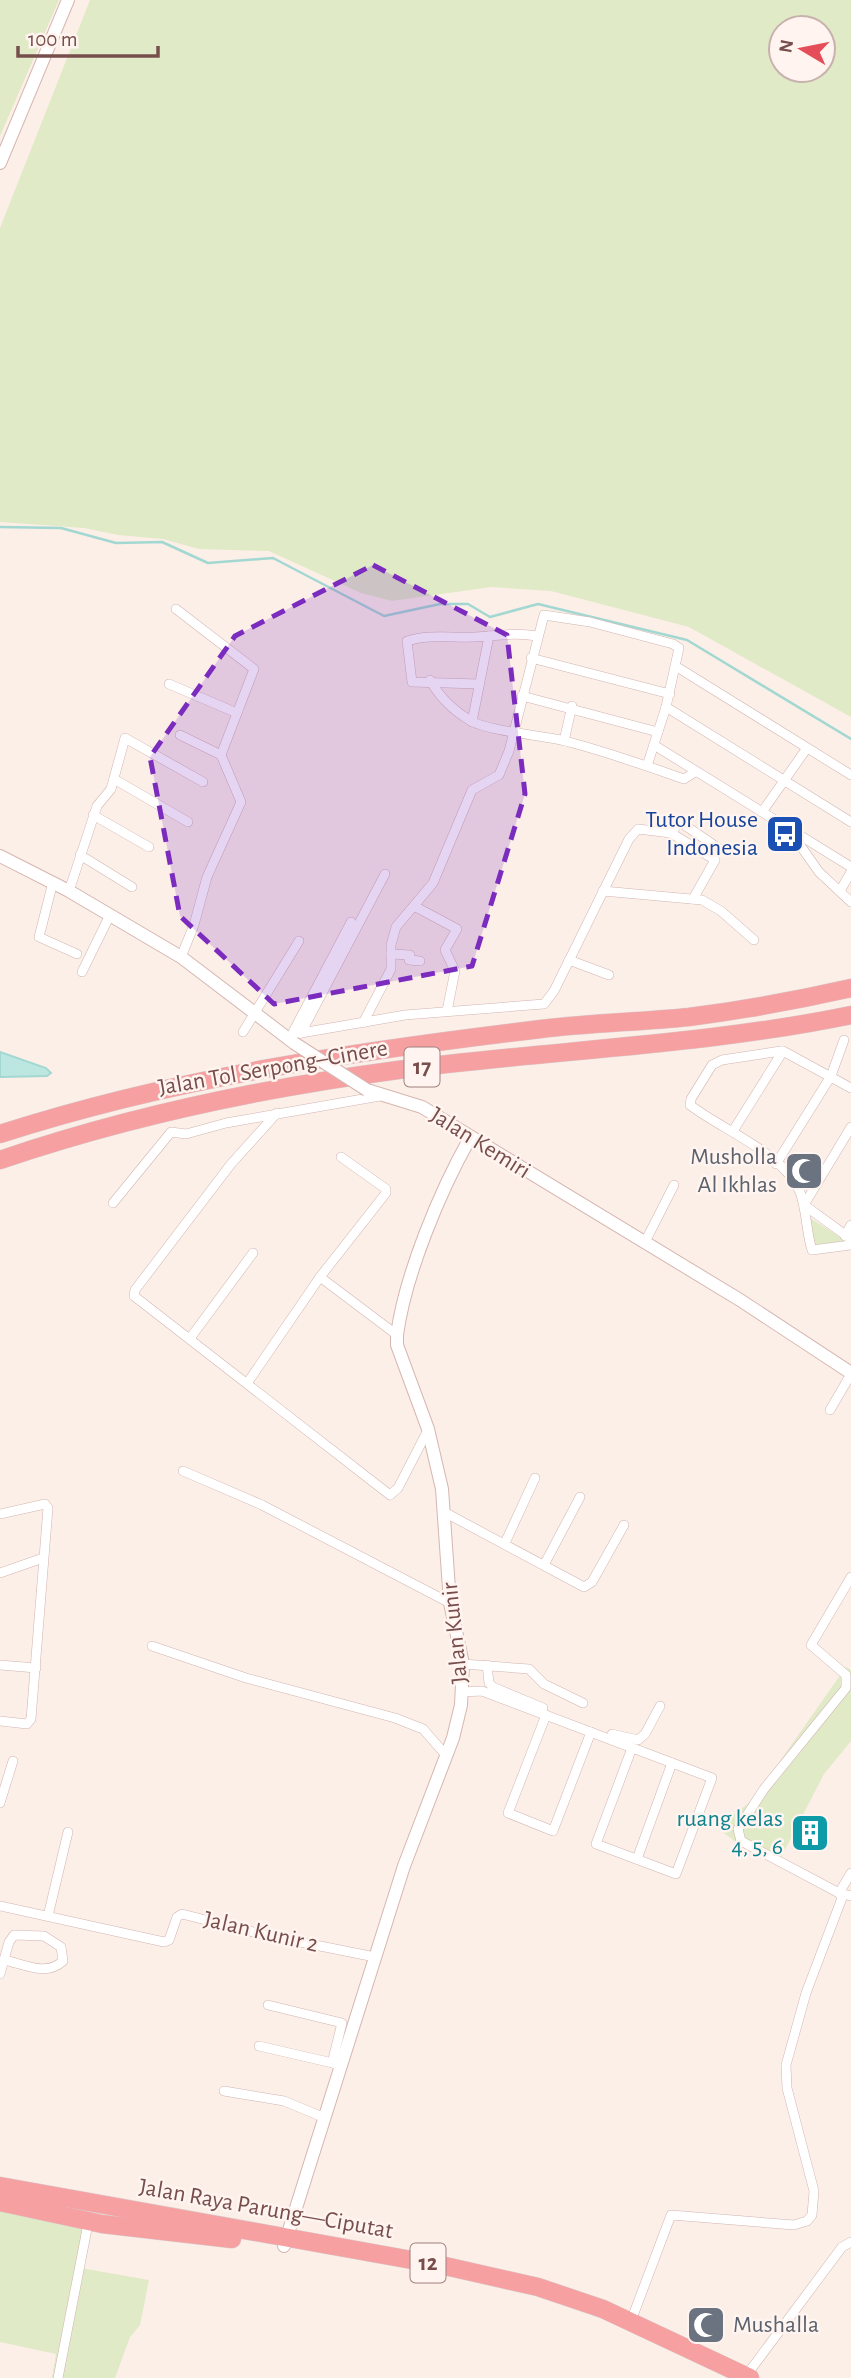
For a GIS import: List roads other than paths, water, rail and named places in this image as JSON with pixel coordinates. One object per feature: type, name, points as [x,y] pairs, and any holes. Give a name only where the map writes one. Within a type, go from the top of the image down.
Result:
[{"type":"highway","name":"Jalan Tol Serpong–Cinere","points":[[0,1134],[138,1095],[230,1074],[437,1042],[690,1017],[851,988]]},
{"type":"highway","name":"Jalan Tol Serpong–Cinere","points":[[0,1160],[142,1117],[229,1098],[398,1070],[690,1042],[851,1015]]},
{"type":"highway","points":[[0,2176],[72,2191],[96,2203]]},
{"type":"highway","name":"12","points":[[0,2186],[96,2203]]},
{"type":"highway","name":"12","points":[[0,2202],[92,2225]]},
{"type":"highway","name":"Jalan Raya Parung—Ciputat","points":[[96,2203],[471,2283],[600,2316],[743,2377]]},
{"type":"highway","points":[[0,2212],[92,2225]]},
{"type":"highway","name":"Jalan Raya Parung—Ciputat","points":[[92,2225],[285,2242],[456,2268],[538,2287],[631,2321],[743,2377]]},
{"type":"street","points":[[0,163],[68,0]]},
{"type":"street","points":[[176,609],[253,667],[221,755]]},
{"type":"street","points":[[363,1023],[391,969],[396,927],[437,876],[472,790],[499,775],[514,730],[537,636],[547,613],[673,644],[679,648],[670,694],[647,766]]},
{"type":"street","points":[[479,684],[430,680],[412,682],[407,641],[421,637],[489,636],[510,632],[537,636]]},
{"type":"street","points":[[472,722],[489,636]]},
{"type":"street","points":[[531,658],[670,694]]},
{"type":"street","points":[[677,667],[851,775]]},
{"type":"street","points":[[430,680],[442,699],[472,722],[490,729],[514,730],[564,741],[684,779],[695,772]]},
{"type":"street","points":[[169,684],[237,713]]},
{"type":"street","points":[[522,696],[572,706],[658,732]]},
{"type":"street","points":[[564,741],[572,706]]},
{"type":"street","points":[[666,707],[851,822]]},
{"type":"street","points":[[180,735],[221,755],[241,802],[207,877],[194,925],[181,957]]},
{"type":"street","points":[[69,891],[93,815],[114,779],[125,738],[203,782]]},
{"type":"street","points":[[654,745],[851,869],[840,891]]},
{"type":"street","points":[[762,812],[807,748]]},
{"type":"street","points":[[114,779],[188,822]]},
{"type":"street","points":[[93,815],[149,847]]},
{"type":"street","points":[[671,833],[678,824],[683,824],[721,850]]},
{"type":"street","points":[[293,1037],[363,1023],[447,1011],[544,1004],[638,829],[671,833],[715,860],[693,899]]},
{"type":"street","points":[[790,831],[819,872],[851,902]]},
{"type":"street","points":[[80,855],[132,887]]},
{"type":"street","name":"Jalan Kemiri","points":[[0,856],[53,882],[181,957],[254,1014],[293,1037],[367,1090],[380,1096],[400,1098],[422,1107],[645,1242],[851,1373]]},
{"type":"street","points":[[293,1037],[385,874]]},
{"type":"street","points":[[53,882],[39,937],[77,954]]},
{"type":"street","points":[[603,891],[711,903],[754,940]]},
{"type":"street","points":[[414,906],[457,929],[445,950],[455,971],[447,1011]]},
{"type":"street","points":[[82,972],[110,915]]},
{"type":"street","points":[[293,1037],[351,922]]},
{"type":"street","points":[[243,1032],[299,941]]},
{"type":"street","points":[[391,954],[410,955],[409,960],[420,961]]},
{"type":"street","points":[[569,960],[609,975]]},
{"type":"street","points":[[776,1164],[831,1076],[844,1040]]},
{"type":"street","points":[[733,1131],[781,1051]]},
{"type":"street","points":[[849,1240],[812,1250],[804,1205],[794,1181],[733,1131],[690,1105],[708,1070],[722,1060],[781,1051],[851,1088]]},
{"type":"street","points":[[113,1203],[172,1132],[186,1135],[226,1123],[380,1096]]},
{"type":"street","points":[[278,1113],[231,1164],[134,1293],[390,1495],[398,1488],[428,1429]]},
{"type":"street","points":[[804,1205],[851,1127]]},
{"type":"street","name":"Jalan Kunir","points":[[285,2242],[325,2118],[337,2064],[444,1754],[453,1738],[462,1692],[463,1664],[450,1603],[444,1513],[428,1429],[397,1345],[397,1335],[413,1274],[448,1181],[470,1138]]},
{"type":"street","points":[[248,1382],[320,1278],[386,1191],[341,1157]]},
{"type":"street","points":[[645,1242],[674,1185]]},
{"type":"street","points":[[804,1205],[849,1240]]},
{"type":"street","points":[[849,1240],[851,1225]]},
{"type":"street","points":[[191,1337],[253,1253]]},
{"type":"street","points":[[320,1278],[397,1335]]},
{"type":"street","points":[[830,1410],[851,1373]]},
{"type":"street","points":[[183,1471],[243,1495],[372,1559],[450,1603]]},
{"type":"street","points":[[505,1544],[535,1478]]},
{"type":"street","points":[[544,1565],[580,1496]]},
{"type":"street","points":[[0,1514],[47,1505],[36,1668],[29,1723],[0,1721]]},
{"type":"street","points":[[444,1513],[578,1585],[587,1586],[624,1525]]},
{"type":"street","points":[[0,1573],[43,1558]]},
{"type":"street","points":[[851,1577],[811,1645],[849,1672],[846,1688],[764,1789],[738,1829],[740,1841],[809,1874],[839,1893],[851,1896]]},
{"type":"street","points":[[152,1646],[246,1678],[395,1718],[423,1729],[444,1754]]},
{"type":"street","points":[[463,1664],[529,1669],[544,1684],[583,1703]]},
{"type":"street","points":[[0,1665],[36,1668]]},
{"type":"street","points":[[487,1665],[489,1683],[493,1687],[633,1742],[645,1734],[660,1706]]},
{"type":"street","points":[[462,1692],[482,1691],[712,1778],[676,1874],[596,1844],[632,1748]]},
{"type":"street","points":[[546,1715],[508,1814],[553,1831],[590,1732]]},
{"type":"street","points":[[0,1803],[13,1761]]},
{"type":"street","points":[[637,1859],[672,1763]]},
{"type":"street","points":[[48,1916],[68,1832]]},
{"type":"street","points":[[631,2321],[671,2215],[794,2225],[807,2221],[812,2216],[814,2192],[787,2088],[786,2065],[806,1993],[842,1902],[839,1893],[851,1873]]},
{"type":"street","name":"Jalan Kunir 2","points":[[0,1906],[164,1942],[169,1940],[177,1917],[182,1914],[265,1936],[375,1957]]},
{"type":"street","points":[[0,1974],[9,1942],[14,1935],[44,1936],[61,1947],[62,1961],[56,1967],[45,1970],[4,1960]]},
{"type":"street","points":[[259,2046],[337,2064],[342,2024],[268,2005]]},
{"type":"street","points":[[224,2091],[284,2101],[325,2118]]},
{"type":"street","points":[[58,2378],[92,2225]]},
{"type":"street","points":[[743,2377],[842,2248],[851,2242]]},
{"type":"water","points":[[0,1052],[46,1068],[51,1073],[47,1076],[0,1077]]},
{"type":"waterway","points":[[0,527],[61,528],[116,543],[162,542],[208,563],[273,558],[384,616],[440,604],[468,604],[490,617],[538,604],[687,640],[851,739]]},
{"type":"place","name":"Tutor House Indonesia","points":[[785,834]]},
{"type":"place","name":"Musholla Al Ikhlas","points":[[804,1171]]},
{"type":"place","name":"ruang kelas 4, 5, 6","points":[[810,1833]]},
{"type":"place","name":"Mushalla","points":[[706,2325]]}]
